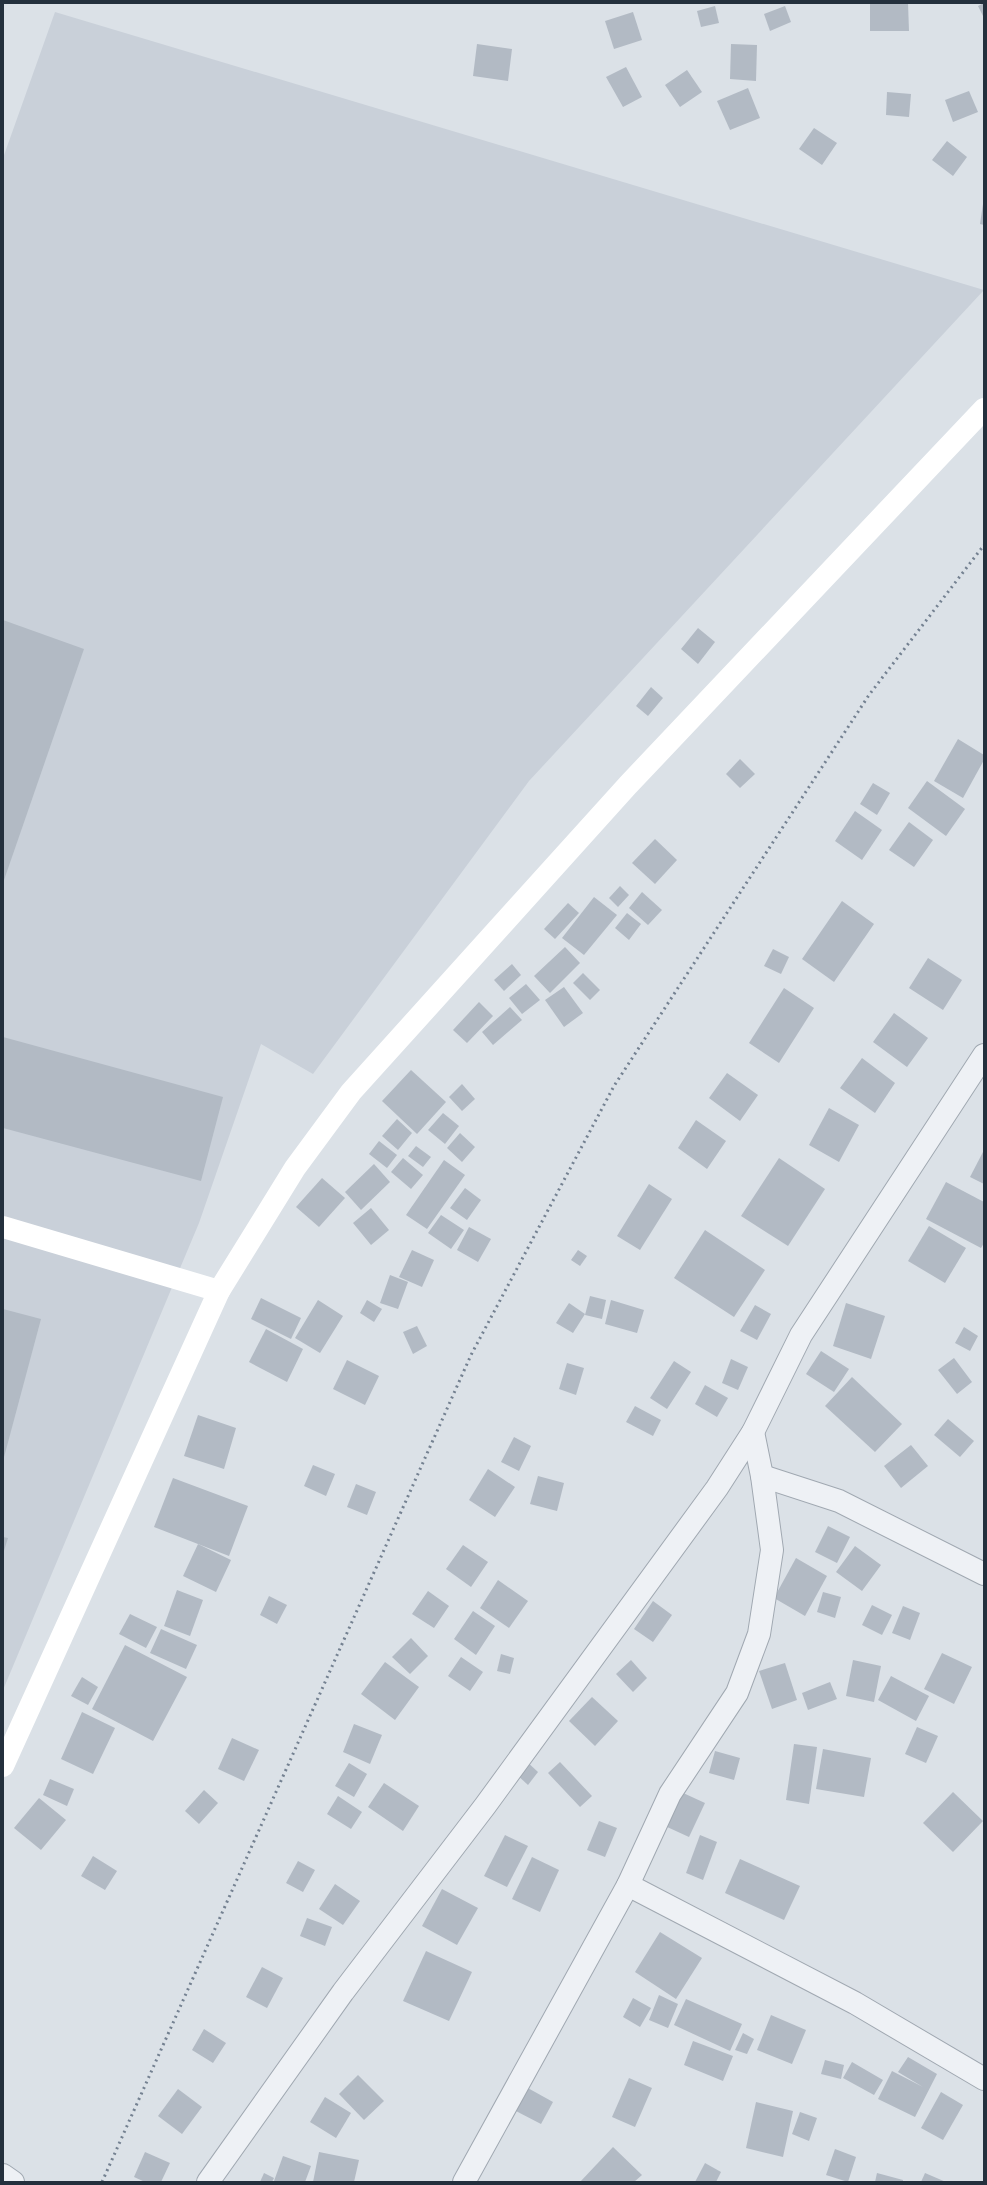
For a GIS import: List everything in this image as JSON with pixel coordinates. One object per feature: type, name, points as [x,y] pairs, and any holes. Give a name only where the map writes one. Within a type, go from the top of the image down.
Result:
[{"type":"street","points":[[3,1766],[219,1291],[295,1168],[351,1092],[628,785],[984,409]]},
{"type":"street","points":[[208,2182],[343,1992],[485,1806],[717,1488],[753,1432],[801,1335],[906,1172],[984,1055]]},
{"type":"street","points":[[3,1227],[219,1291]]},
{"type":"street","points":[[464,2182],[628,1885],[670,1794],[737,1693],[759,1634],[772,1550],[762,1476],[753,1432]]},
{"type":"street","points":[[762,1476],[838,1500],[984,1574]]},
{"type":"street","points":[[628,1885],[855,2003],[984,2079]]},
{"type":"street","points":[[3,2175],[13,2182]]},
{"type":"shaded area","points":[[55,12],[984,290],[529,781],[313,1074],[261,1044],[199,1223],[3,1690],[3,158]]},
{"type":"building","points":[[870,3],[908,3],[909,31],[870,31]]},
{"type":"building","points":[[984,3],[984,18],[978,6]]},
{"type":"building","points":[[715,6],[719,23],[701,27],[697,11]]},
{"type":"building","points":[[785,6],[791,22],[770,31],[764,14]]},
{"type":"building","points":[[633,12],[642,40],[614,49],[605,21]]},
{"type":"building","points":[[477,44],[512,49],[508,81],[473,76]]},
{"type":"building","points":[[731,44],[757,45],[756,81],[730,79]]},
{"type":"building","points":[[626,67],[642,97],[623,107],[606,77]]},
{"type":"building","points":[[687,70],[702,92],[680,107],[665,85]]},
{"type":"building","points":[[748,88],[760,118],[730,130],[717,101]]},
{"type":"building","points":[[969,91],[978,112],[953,122],[945,100]]},
{"type":"building","points":[[887,92],[911,94],[909,117],[886,115]]},
{"type":"building","points":[[814,128],[837,143],[822,165],[799,149]]},
{"type":"building","points":[[947,141],[967,157],[953,176],[932,160]]},
{"type":"building","points":[[984,204],[984,225],[980,224]]},
{"type":"building","points":[[3,620],[84,649],[3,883]]},
{"type":"building","points":[[698,628],[715,642],[698,664],[681,649]]},
{"type":"building","points":[[651,687],[663,698],[648,716],[636,706]]},
{"type":"building","points":[[958,739],[984,755],[984,760],[963,798],[934,781]]},
{"type":"building","points":[[740,759],[755,774],[740,788],[726,774]]},
{"type":"building","points":[[927,781],[965,809],[946,836],[908,808]]},
{"type":"building","points":[[873,783],[890,793],[877,815],[860,804]]},
{"type":"building","points":[[855,811],[882,830],[862,860],[835,841]]},
{"type":"building","points":[[909,822],[933,840],[914,867],[889,850]]},
{"type":"building","points":[[655,839],[677,860],[655,884],[632,863]]},
{"type":"building","points":[[620,886],[629,895],[618,907],[609,898]]},
{"type":"building","points":[[642,892],[662,910],[648,925],[629,908]]},
{"type":"building","points":[[594,897],[617,915],[584,955],[562,938]]},
{"type":"building","points":[[842,901],[874,924],[834,982],[802,959]]},
{"type":"building","points":[[568,903],[579,913],[555,939],[544,929]]},
{"type":"building","points":[[627,913],[641,924],[629,940],[615,928]]},
{"type":"building","points":[[565,947],[580,963],[550,993],[534,976]]},
{"type":"building","points":[[773,949],[789,957],[781,974],[764,966]]},
{"type":"building","points":[[928,958],[962,980],[943,1010],[909,988]]},
{"type":"building","points":[[512,964],[521,975],[504,991],[494,980]]},
{"type":"building","points":[[583,973],[600,990],[590,1000],[573,983]]},
{"type":"building","points":[[526,984],[540,1000],[522,1014],[509,998]]},
{"type":"building","points":[[564,987],[583,1013],[564,1027],[545,1000]]},
{"type":"building","points":[[784,988],[814,1008],[779,1063],[749,1043]]},
{"type":"building","points":[[479,1002],[493,1016],[467,1043],[453,1030]]},
{"type":"building","points":[[510,1007],[522,1020],[493,1045],[482,1032]]},
{"type":"building","points":[[894,1013],[928,1038],[907,1067],[873,1042]]},
{"type":"building","points":[[3,1037],[223,1097],[201,1181],[3,1128]]},
{"type":"building","points":[[862,1058],[895,1083],[875,1113],[840,1088]]},
{"type":"building","points":[[411,1070],[446,1102],[417,1134],[382,1101]]},
{"type":"building","points":[[727,1073],[758,1095],[740,1121],[709,1098]]},
{"type":"building","points":[[462,1084],[475,1099],[462,1111],[449,1097]]},
{"type":"building","points":[[829,1108],[859,1125],[839,1162],[809,1145]]},
{"type":"building","points":[[443,1113],[459,1126],[445,1144],[428,1130]]},
{"type":"building","points":[[397,1119],[412,1133],[398,1150],[382,1136]]},
{"type":"building","points":[[696,1120],[726,1141],[707,1169],[678,1148]]},
{"type":"building","points":[[460,1133],[475,1147],[462,1162],[447,1148]]},
{"type":"building","points":[[379,1141],[397,1155],[387,1168],[369,1154]]},
{"type":"building","points":[[416,1146],[431,1157],[423,1167],[408,1156]]},
{"type":"building","points":[[984,1150],[984,1184],[970,1177]]},
{"type":"building","points":[[403,1158],[423,1175],[411,1189],[391,1172]]},
{"type":"building","points":[[779,1158],[825,1189],[788,1246],[741,1216]]},
{"type":"building","points":[[444,1160],[465,1175],[427,1229],[406,1215]]},
{"type":"building","points":[[374,1164],[390,1182],[361,1210],[345,1192]]},
{"type":"building","points":[[322,1178],[345,1198],[319,1227],[296,1207]]},
{"type":"building","points":[[946,1182],[984,1202],[984,1243],[981,1248],[926,1219]]},
{"type":"building","points":[[649,1184],[672,1199],[640,1250],[617,1236]]},
{"type":"building","points":[[465,1188],[481,1200],[467,1220],[450,1208]]},
{"type":"building","points":[[371,1208],[389,1230],[371,1245],[353,1223]]},
{"type":"building","points":[[441,1215],[464,1230],[451,1249],[428,1233]]},
{"type":"building","points":[[929,1226],[966,1248],[945,1283],[908,1261]]},
{"type":"building","points":[[469,1227],[491,1239],[478,1262],[457,1250]]},
{"type":"building","points":[[705,1230],[765,1270],[734,1317],[674,1278]]},
{"type":"building","points":[[412,1250],[434,1260],[422,1287],[399,1277]]},
{"type":"building","points":[[578,1250],[587,1256],[580,1266],[571,1260]]},
{"type":"building","points":[[390,1275],[408,1282],[398,1309],[380,1303]]},
{"type":"building","points":[[590,1296],[606,1300],[602,1319],[585,1315]]},
{"type":"building","points":[[261,1298],[301,1318],[291,1339],[251,1319]]},
{"type":"building","points":[[318,1300],[343,1316],[320,1353],[295,1338]]},
{"type":"building","points":[[367,1300],[382,1309],[374,1322],[360,1313]]},
{"type":"building","points":[[611,1300],[644,1310],[637,1333],[605,1324]]},
{"type":"building","points":[[569,1303],[585,1314],[573,1333],[556,1323]]},
{"type":"building","points":[[846,1303],[885,1316],[871,1359],[833,1346]]},
{"type":"building","points":[[755,1305],[771,1314],[757,1340],[740,1331]]},
{"type":"building","points":[[3,1309],[41,1319],[3,1461]]},
{"type":"building","points":[[417,1326],[427,1346],[413,1354],[403,1332]]},
{"type":"building","points":[[964,1327],[978,1336],[970,1351],[955,1343]]},
{"type":"building","points":[[266,1329],[303,1349],[287,1382],[249,1362]]},
{"type":"building","points":[[821,1351],[849,1369],[834,1392],[806,1374]]},
{"type":"building","points":[[954,1358],[972,1382],[957,1394],[938,1370]]},
{"type":"building","points":[[731,1359],[748,1367],[738,1390],[722,1383]]},
{"type":"building","points":[[347,1360],[379,1376],[365,1405],[333,1389]]},
{"type":"building","points":[[674,1361],[691,1372],[667,1409],[650,1398]]},
{"type":"building","points":[[567,1363],[584,1368],[576,1395],[559,1389]]},
{"type":"building","points":[[852,1377],[902,1424],[875,1452],[825,1406]]},
{"type":"building","points":[[705,1385],[728,1398],[717,1417],[695,1404]]},
{"type":"building","points":[[635,1406],[661,1420],[653,1436],[626,1422]]},
{"type":"building","points":[[198,1415],[236,1428],[224,1469],[184,1456]]},
{"type":"building","points":[[948,1419],[974,1441],[960,1457],[934,1435]]},
{"type":"building","points":[[514,1437],[531,1446],[519,1471],[501,1462]]},
{"type":"building","points":[[911,1445],[928,1466],[901,1488],[884,1466]]},
{"type":"building","points":[[313,1465],[335,1474],[326,1496],[304,1486]]},
{"type":"building","points":[[488,1469],[515,1487],[495,1517],[469,1500]]},
{"type":"building","points":[[538,1476],[564,1483],[557,1511],[530,1504]]},
{"type":"building","points":[[173,1478],[248,1506],[229,1556],[154,1527]]},
{"type":"building","points":[[356,1484],[376,1492],[367,1515],[347,1507]]},
{"type":"building","points":[[828,1526],[850,1537],[837,1563],[815,1552]]},
{"type":"building","points":[[3,1537],[8,1538],[3,1554]]},
{"type":"building","points":[[198,1544],[231,1560],[216,1592],[183,1576]]},
{"type":"building","points":[[463,1545],[488,1562],[471,1587],[446,1569]]},
{"type":"building","points":[[855,1546],[881,1565],[862,1591],[836,1572]]},
{"type":"building","points":[[796,1558],[827,1576],[805,1616],[774,1598]]},
{"type":"building","points":[[498,1580],[528,1601],[509,1628],[480,1608]]},
{"type":"building","points":[[177,1590],[203,1600],[190,1636],[164,1626]]},
{"type":"building","points":[[428,1591],[449,1606],[434,1628],[412,1614]]},
{"type":"building","points":[[823,1592],[841,1597],[835,1618],[817,1612]]},
{"type":"building","points":[[269,1596],[287,1605],[277,1624],[260,1615]]},
{"type":"building","points":[[653,1601],[672,1615],[653,1642],[634,1629]]},
{"type":"building","points":[[872,1605],[892,1615],[882,1635],[862,1625]]},
{"type":"building","points":[[903,1606],[920,1613],[910,1640],[892,1633]]},
{"type":"building","points":[[473,1611],[495,1626],[476,1655],[454,1639]]},
{"type":"building","points":[[130,1614],[157,1627],[146,1648],[119,1634]]},
{"type":"building","points":[[161,1629],[197,1645],[186,1669],[150,1653]]},
{"type":"building","points":[[411,1638],[428,1656],[410,1674],[392,1657]]},
{"type":"building","points":[[125,1645],[187,1677],[153,1741],[92,1709]]},
{"type":"building","points":[[942,1653],[972,1667],[954,1704],[924,1689]]},
{"type":"building","points":[[501,1654],[514,1658],[510,1674],[497,1671]]},
{"type":"building","points":[[461,1657],[483,1672],[470,1691],[448,1676]]},
{"type":"building","points":[[631,1660],[647,1678],[633,1692],[616,1674]]},
{"type":"building","points":[[853,1660],[881,1666],[874,1702],[846,1696]]},
{"type":"building","points":[[385,1662],[419,1687],[395,1720],[361,1694]]},
{"type":"building","points":[[785,1663],[797,1700],[772,1709],[759,1671]]},
{"type":"building","points":[[891,1676],[929,1696],[916,1721],[878,1700]]},
{"type":"building","points":[[82,1677],[98,1687],[88,1705],[71,1696]]},
{"type":"building","points":[[830,1682],[837,1699],[808,1710],[802,1693]]},
{"type":"building","points":[[592,1697],[618,1721],[595,1746],[569,1721]]},
{"type":"building","points":[[82,1712],[115,1728],[93,1774],[61,1759]]},
{"type":"building","points":[[354,1724],[382,1735],[370,1764],[343,1752]]},
{"type":"building","points":[[917,1727],[938,1736],[926,1763],[905,1754]]},
{"type":"building","points":[[232,1738],[259,1750],[244,1781],[218,1769]]},
{"type":"building","points":[[794,1744],[817,1747],[809,1804],[786,1800]]},
{"type":"building","points":[[823,1749],[871,1758],[864,1797],[816,1789]]},
{"type":"building","points":[[715,1751],[740,1758],[734,1780],[709,1773]]},
{"type":"building","points":[[525,1760],[538,1772],[528,1785],[515,1773]]},
{"type":"building","points":[[560,1762],[592,1796],[580,1807],[548,1773]]},
{"type":"building","points":[[349,1763],[367,1774],[354,1797],[335,1786]]},
{"type":"building","points":[[50,1779],[74,1789],[67,1806],[43,1795]]},
{"type":"building","points":[[384,1783],[419,1806],[403,1831],[368,1807]]},
{"type":"building","points":[[204,1790],[218,1803],[199,1824],[185,1811]]},
{"type":"building","points":[[681,1792],[705,1803],[689,1837],[665,1826]]},
{"type":"building","points":[[953,1792],[983,1821],[953,1852],[923,1823]]},
{"type":"building","points":[[338,1796],[362,1812],[351,1829],[327,1814]]},
{"type":"building","points":[[39,1798],[66,1820],[41,1850],[14,1828]]},
{"type":"building","points":[[599,1821],[617,1828],[605,1857],[587,1850]]},
{"type":"building","points":[[505,1835],[528,1846],[507,1887],[484,1876]]},
{"type":"building","points":[[700,1835],[717,1842],[703,1880],[686,1873]]},
{"type":"building","points":[[93,1856],[117,1871],[105,1890],[81,1876]]},
{"type":"building","points":[[532,1857],[559,1870],[540,1912],[512,1899]]},
{"type":"building","points":[[740,1859],[800,1886],[784,1920],[725,1893]]},
{"type":"building","points":[[298,1861],[315,1870],[303,1892],[286,1883]]},
{"type":"building","points":[[335,1884],[360,1901],[343,1925],[319,1909]]},
{"type":"building","points":[[442,1889],[478,1908],[457,1945],[422,1926]]},
{"type":"building","points":[[307,1918],[332,1927],[325,1946],[300,1936]]},
{"type":"building","points":[[660,1932],[702,1958],[676,1999],[635,1972]]},
{"type":"building","points":[[426,1951],[472,1972],[449,2021],[403,2001]]},
{"type":"building","points":[[262,1967],[283,1978],[267,2008],[246,1997]]},
{"type":"building","points":[[659,1995],[678,2004],[668,2028],[649,2020]]},
{"type":"building","points":[[633,1998],[651,2008],[640,2027],[623,2017]]},
{"type":"building","points":[[686,1999],[742,2024],[730,2051],[674,2025]]},
{"type":"building","points":[[771,2015],[806,2030],[792,2064],[757,2050]]},
{"type":"building","points":[[204,2029],[226,2043],[213,2063],[192,2050]]},
{"type":"building","points":[[743,2033],[754,2039],[747,2054],[735,2050]]},
{"type":"building","points":[[693,2041],[733,2056],[723,2081],[684,2065]]},
{"type":"building","points":[[908,2057],[937,2074],[915,2117],[878,2099],[892,2071],[923,2087],[898,2072]]},
{"type":"building","points":[[825,2060],[844,2065],[841,2079],[821,2074]]},
{"type":"building","points":[[852,2062],[883,2080],[874,2095],[843,2078]]},
{"type":"building","points":[[358,2075],[384,2101],[364,2120],[339,2094]]},
{"type":"building","points":[[629,2078],[652,2088],[635,2127],[612,2117]]},
{"type":"building","points":[[526,2087],[553,2102],[541,2124],[514,2110]]},
{"type":"building","points":[[178,2089],[202,2107],[182,2134],[158,2116]]},
{"type":"building","points":[[941,2092],[963,2105],[943,2140],[921,2128]]},
{"type":"building","points":[[325,2097],[351,2113],[336,2138],[310,2122]]},
{"type":"building","points":[[756,2102],[793,2111],[783,2157],[746,2148]]},
{"type":"building","points":[[800,2112],[817,2118],[809,2141],[792,2134]]},
{"type":"building","points":[[613,2147],[642,2175],[634,2182],[580,2182]]},
{"type":"building","points":[[835,2149],[856,2157],[848,2182],[826,2175]]},
{"type":"building","points":[[145,2152],[170,2163],[161,2182],[145,2182],[134,2177]]},
{"type":"building","points":[[319,2152],[359,2160],[354,2182],[313,2182]]},
{"type":"building","points":[[283,2156],[311,2166],[305,2182],[274,2181]]},
{"type":"building","points":[[705,2163],[721,2172],[716,2182],[695,2182]]},
{"type":"building","points":[[264,2173],[274,2178],[272,2182],[260,2182]]},
{"type":"building","points":[[877,2173],[903,2180],[903,2182],[875,2182]]},
{"type":"building","points":[[925,2173],[946,2182],[921,2182]]},
{"type":"railway","points":[[102,2182],[471,1355],[614,1086],[869,695],[984,545]]}]
